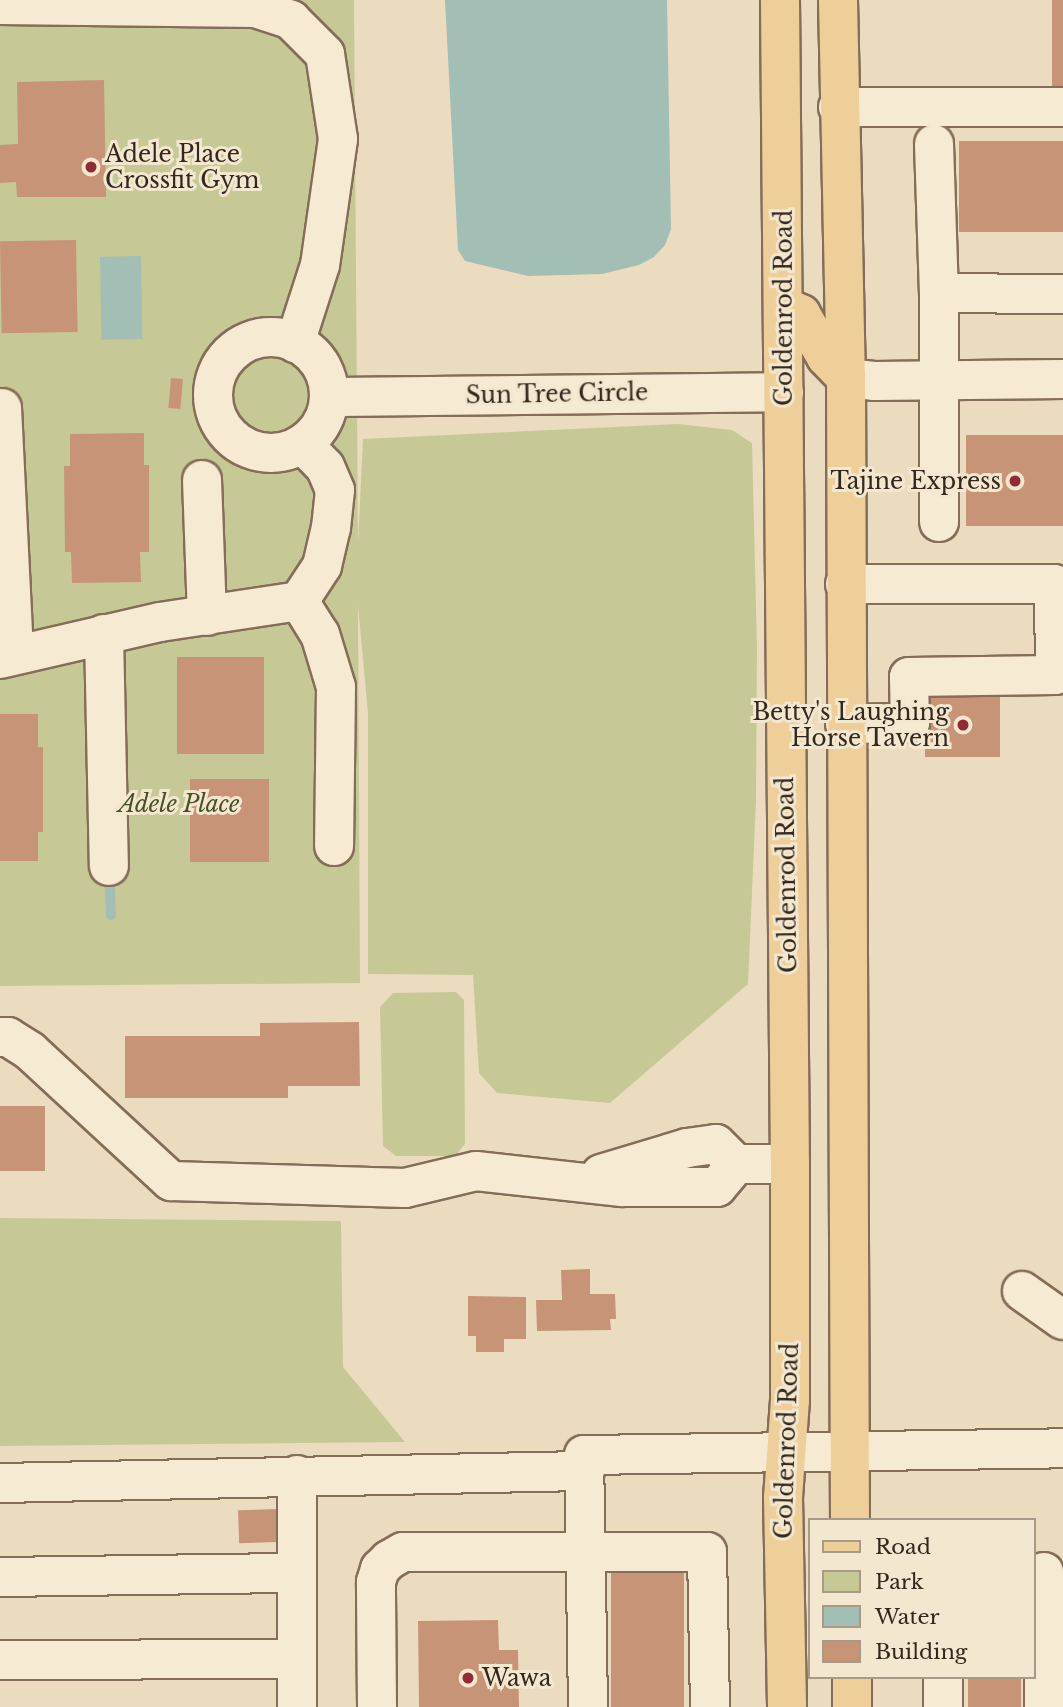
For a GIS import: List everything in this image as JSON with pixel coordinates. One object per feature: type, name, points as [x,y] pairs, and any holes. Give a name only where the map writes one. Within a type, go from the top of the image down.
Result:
[{"type":"main road","name":"Goldenrod Road","points":[[780,0],[790,1164],[790,1400],[783,1497],[787,1707]]},
{"type":"main road","points":[[838,0],[838,107],[846,378],[845,724],[850,1518]]},
{"type":"main road","points":[[783,306],[801,314],[826,357],[846,378]]},
{"type":"main road","points":[[852,1679],[852,1707]]},
{"type":"street","points":[[0,5],[254,8],[291,20],[325,54],[338,139],[320,265],[295,343]]},
{"type":"street","points":[[838,107],[1063,107]]},
{"type":"street","points":[[934,144],[939,293],[939,522]]},
{"type":"street","points":[[939,293],[1063,294]]},
{"type":"street","points":[[270,336],[295,343],[311,351],[322,365],[331,397],[327,417],[317,433],[303,444],[284,452],[264,453],[240,444],[221,426],[215,413],[212,394],[220,365],[235,348],[270,336]]},
{"type":"street","points":[[846,378],[874,381],[1063,379]]},
{"type":"street","name":"Sun Tree Circle","points":[[331,397],[784,392]]},
{"type":"street","points":[[2,408],[7,657],[104,634],[299,601],[322,566],[331,528],[335,490],[325,467],[303,444]]},
{"type":"street","points":[[202,480],[207,616]]},
{"type":"street","points":[[845,584],[1054,584],[1055,675],[909,677],[910,723],[845,724]]},
{"type":"street","points":[[299,601],[320,634],[335,687],[334,846]]},
{"type":"street","points":[[104,634],[109,866]]},
{"type":"street","points":[[0,1037],[8,1037],[30,1052],[171,1181],[405,1188],[476,1171],[579,1180],[622,1187],[717,1187],[736,1164],[790,1164]]},
{"type":"street","points":[[1022,1291],[1063,1320]]},
{"type":"street","points":[[588,1707],[584,1454],[1063,1448]]},
{"type":"street","points":[[0,1483],[584,1471]]},
{"type":"street","points":[[297,1475],[297,1707]]},
{"type":"street","points":[[377,1707],[376,1582],[380,1569],[388,1560],[403,1552],[707,1552],[710,1707]]},
{"type":"street","points":[[1044,1707],[1047,1572]]},
{"type":"street","points":[[0,1577],[297,1573]]},
{"type":"street","points":[[0,1660],[297,1659]]},
{"type":"street","points":[[943,1679],[943,1707]]},
{"type":"green space","name":"Adele Place","points":[[0,0],[354,0],[358,543],[363,439],[678,424],[732,430],[752,443],[757,647],[756,801],[748,984],[610,1103],[497,1093],[479,1073],[473,975],[368,974],[368,713],[358,606],[360,983],[0,986]]},
{"type":"green space","points":[[456,992],[464,1000],[465,1144],[455,1156],[396,1156],[383,1146],[380,1007],[393,993]]},
{"type":"green space","points":[[0,1218],[341,1221],[343,1367],[405,1442],[0,1446]]},
{"type":"water","points":[[445,0],[667,0],[671,229],[665,245],[654,257],[639,265],[602,274],[528,276],[465,261],[458,250]]},
{"type":"water","points":[[141,256],[142,339],[101,340],[100,257]]},
{"type":"building","points":[[1052,0],[1063,0],[1063,99],[1052,99]]},
{"type":"building","points":[[104,80],[106,197],[17,197],[16,182],[0,183],[0,145],[18,144],[17,82]]},
{"type":"building","points":[[959,141],[1063,141],[1063,232],[959,232]]},
{"type":"building","points":[[76,240],[78,332],[2,333],[0,241]]},
{"type":"building","points":[[171,378],[183,379],[180,409],[168,408]]},
{"type":"building","points":[[144,433],[144,465],[149,465],[149,552],[140,552],[141,582],[72,583],[71,552],[65,552],[64,466],[70,466],[70,434]]},
{"type":"building","name":"Tajine Express","points":[[966,435],[1063,435],[1063,526],[966,526]]},
{"type":"building","points":[[177,657],[264,657],[264,754],[177,754]]},
{"type":"building","name":"Betty's Laughing Horse Tavern","points":[[925,693],[1000,693],[1000,757],[925,757]]},
{"type":"building","points":[[0,714],[38,714],[38,747],[43,747],[43,832],[38,832],[38,861],[0,861]]},
{"type":"building","points":[[190,779],[269,779],[269,862],[190,862]]},
{"type":"building","points":[[359,1022],[360,1086],[288,1086],[288,1098],[125,1098],[125,1036],[260,1036],[260,1023]]},
{"type":"building","points":[[0,1106],[45,1106],[45,1171],[0,1171]]},
{"type":"building","points":[[590,1269],[590,1294],[615,1294],[616,1319],[610,1319],[611,1330],[537,1331],[536,1300],[562,1300],[561,1270]]},
{"type":"building","points":[[468,1296],[526,1297],[526,1339],[504,1339],[504,1352],[476,1352],[476,1336],[468,1336]]},
{"type":"building","points":[[277,1509],[278,1542],[239,1543],[238,1510]]},
{"type":"building","name":"Wawa","points":[[611,1571],[684,1571],[684,1707],[611,1707]]},
{"type":"building","name":"Wawa","points":[[498,1620],[499,1650],[518,1650],[519,1707],[419,1707],[418,1621]]},
{"type":"building","points":[[968,1679],[1021,1679],[1021,1707],[968,1707]]},
{"type":"waterway","points":[[109,874],[111,915]]},
{"type":"place","name":"Adele Place Crossfit Gym","points":[[91,167]]},
{"type":"place","name":"Tajine Express","points":[[1015,481]]},
{"type":"place","name":"Betty's Laughing Horse Tavern","points":[[963,725]]},
{"type":"place","name":"Wawa","points":[[468,1678]]}]
